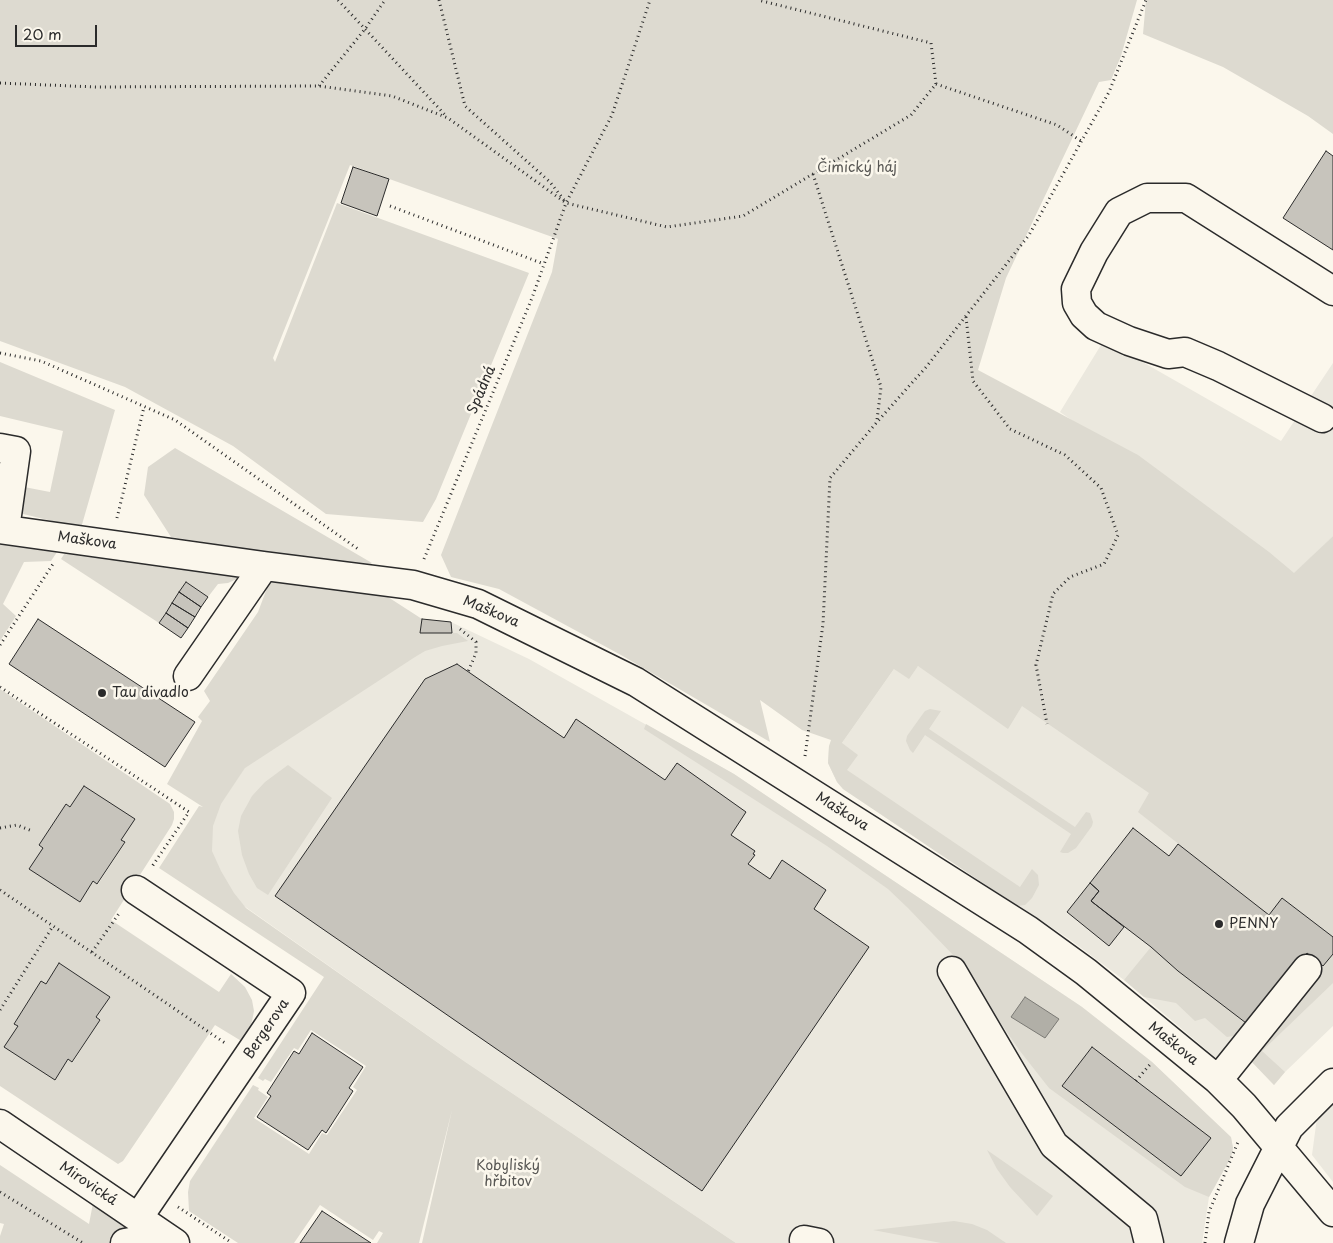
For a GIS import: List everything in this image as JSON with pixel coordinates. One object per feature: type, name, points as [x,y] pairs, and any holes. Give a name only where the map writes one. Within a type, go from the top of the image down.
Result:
[{"type":"street","points":[[1329,415],[1185,352],[1168,354],[1129,342],[1096,326],[1084,315],[1077,303],[1076,289],[1094,252],[1119,212],[1148,198],[1186,198],[1333,291]]},
{"type":"street","points":[[0,448],[16,451],[2,529]]},
{"type":"street","name":"Maškova","points":[[2,529],[413,585],[478,604],[636,682],[1028,930],[1086,972],[1218,1080],[1244,1106],[1333,1212]]},
{"type":"street","points":[[188,676],[264,566]]},
{"type":"street","name":"Bergerova","points":[[136,890],[291,993],[138,1218]]},
{"type":"street","points":[[1218,1080],[1307,969]]},
{"type":"street","points":[[952,971],[1054,1144],[1143,1219],[1149,1243]]},
{"type":"street","points":[[1239,1243],[1250,1204],[1289,1127],[1333,1083]]},
{"type":"street","name":"Mirovická","points":[[0,1124],[170,1239]]},
{"type":"street","points":[[125,1243],[170,1239]]},
{"type":"path","points":[[338,0],[448,118],[566,203],[667,227],[743,216],[910,115],[936,84],[931,43],[758,0]]},
{"type":"path","points":[[319,86],[365,29],[385,0]]},
{"type":"path","points":[[439,0],[464,106],[550,182],[566,203]]},
{"type":"path","name":"Spádná","points":[[413,585],[532,298],[566,203],[612,115],[650,0]]},
{"type":"path","points":[[801,786],[823,624],[830,478],[927,366],[1029,235],[1109,92],[1146,6],[1146,0]]},
{"type":"path","points":[[0,83],[95,87],[319,86],[392,96],[448,118]]},
{"type":"path","points":[[936,84],[1057,125],[1081,142]]},
{"type":"path","points":[[813,174],[881,387],[877,422]]},
{"type":"path","points":[[390,206],[544,264]]},
{"type":"path","points":[[966,316],[973,380],[1010,429],[1065,455],[1101,488],[1118,534],[1104,564],[1070,577],[1053,594],[1036,665],[1047,724]]},
{"type":"path","points":[[0,353],[41,362],[174,420],[365,554]]},
{"type":"path","points":[[110,544],[144,407]]},
{"type":"path","points":[[0,646],[70,539]]},
{"type":"path","points":[[457,627],[476,642],[476,653],[468,672]]},
{"type":"path","points":[[0,687],[189,812],[92,952]]},
{"type":"path","points":[[0,828],[17,824],[32,831]]},
{"type":"path","points":[[0,890],[247,1058]]},
{"type":"path","points":[[0,1010],[53,926]]},
{"type":"path","points":[[1136,1081],[1157,1055]]},
{"type":"path","points":[[1205,1243],[1210,1212],[1238,1143],[1235,1136]]},
{"type":"path","points":[[0,1192],[83,1243]]},
{"type":"shaded area","points":[[1104,340],[1281,441],[1333,363],[1333,536],[1294,574],[1060,412]]},
{"type":"shaded area","points":[[422,619],[451,622],[529,659],[734,774],[1082,1007],[1152,1062],[1231,1138],[1233,1148],[1231,1157],[1209,1197],[1202,1243],[736,1243],[464,1061],[227,894],[201,833],[272,727]]},
{"type":"shaded area","points":[[920,666],[1019,702],[1333,915],[1333,1026],[1274,1085],[1249,1059],[1235,1074],[1124,980],[1069,939],[843,789],[837,782],[828,763],[829,746],[842,743],[894,669]]},
{"type":"shaded area","points":[[1025,997],[1059,1019],[1045,1038],[1011,1017]]},
{"type":"shaded area","points":[[1333,1096],[1333,1182],[1312,1155],[1318,1110]]},
{"type":"green space","name":"Čimický háj","points":[[0,0],[1137,0],[1121,56],[1111,80],[1099,82],[1006,278],[978,370],[1138,455],[1269,552],[1294,573],[1333,536],[1333,937],[1283,898],[1269,915],[1138,812],[1149,793],[1022,706],[1008,729],[918,666],[909,679],[894,669],[842,743],[858,755],[847,770],[1020,887],[1032,869],[1038,875],[1039,885],[1032,898],[1025,905],[1017,906],[843,789],[837,782],[828,763],[831,740],[802,730],[760,700],[770,742],[621,655],[499,589],[451,577],[441,555],[552,272],[558,239],[350,165],[273,358],[275,362],[337,203],[529,273],[436,499],[423,522],[326,514],[233,446],[125,387],[0,341]]},
{"type":"green space","points":[[1146,0],[1333,0],[1333,134],[1308,116],[1223,67],[1143,34]]},
{"type":"green space","points":[[0,362],[115,410],[81,528],[15,512],[19,486],[50,492],[63,431],[0,416]]},
{"type":"green space","points":[[175,448],[372,563],[366,568],[171,537],[144,495],[148,467]]},
{"type":"green space","points":[[0,534],[61,546],[51,561],[24,562],[3,604],[16,616],[0,641]]},
{"type":"green space","points":[[70,545],[245,568],[239,578],[228,583],[218,584],[208,597],[186,582],[159,623],[61,559]]},
{"type":"green space","name":"Kobyliský hřbitov","points":[[272,575],[374,588],[422,619],[420,633],[457,633],[468,641],[425,651],[245,768],[221,804],[213,826],[212,851],[234,893],[246,908],[464,1061],[736,1243],[422,1243],[452,1110],[419,1243],[377,1243],[383,1233],[379,1231],[373,1240],[320,1205],[294,1243],[238,1243],[189,1211],[188,1192],[190,1181],[253,1085],[268,1097],[254,1118],[309,1154],[322,1133],[327,1135],[357,1090],[353,1087],[366,1066],[311,1030],[298,1050],[294,1048],[271,1082],[258,1078],[324,977],[159,868],[199,806],[203,807],[167,784],[202,721],[198,717],[210,701],[204,691],[258,612]]},
{"type":"green space","points":[[0,689],[170,804],[174,812],[172,825],[111,920],[219,992],[231,974],[245,987],[252,1000],[254,1011],[248,1034],[243,1042],[215,1025],[123,1161],[118,1164],[0,1086]],"holes":[[[84,786],[134,819],[121,840],[125,843],[98,884],[93,881],[80,902],[29,869],[43,848],[39,845],[66,804],[70,807]],[[59,963],[110,997],[96,1017],[100,1020],[73,1062],[68,1059],[55,1079],[5,1047],[18,1026],[14,1023],[41,982],[46,984]]]},
{"type":"green space","points":[[930,709],[941,711],[929,729],[1075,827],[1086,812],[1090,813],[1093,822],[1092,826],[1076,848],[1068,853],[1060,852],[1071,834],[925,735],[913,753],[906,741],[907,736],[925,711]]},
{"type":"green space","points":[[646,724],[734,774],[1082,1007],[1152,1062],[1231,1137],[1233,1148],[1231,1157],[1209,1197],[1185,1187],[1049,1088],[1020,1051],[955,957],[888,889],[827,846],[644,729]],"holes":[[[1092,1047],[1210,1138],[1181,1176],[1062,1086]]]},
{"type":"green space","points":[[288,765],[332,798],[268,895],[257,888],[249,874],[242,855],[238,831],[241,816],[252,796],[265,782]]},
{"type":"green space","points":[[1151,947],[1178,971],[1250,1026],[1244,1034],[1227,1037],[1205,1018],[1195,1021],[1176,1003],[1144,997],[1124,980]]},
{"type":"green space","points":[[1333,954],[1333,983],[1262,1051],[1285,1072],[1274,1085],[1249,1059]]},
{"type":"green space","points":[[987,1150],[1053,1196],[1037,1216],[1010,1187],[997,1169]]},
{"type":"green space","points":[[0,1165],[89,1224],[94,1198],[137,1227],[133,1243],[0,1243],[4,1224],[0,1223]]},
{"type":"green space","points":[[954,1221],[972,1224],[987,1230],[1006,1243],[941,1243],[873,1230]]},
{"type":"building","points":[[1326,151],[1333,156],[1333,250],[1283,218]]},
{"type":"building","points":[[353,167],[389,179],[377,216],[341,203]]},
{"type":"building","points":[[186,582],[208,597],[201,607],[179,592]]},
{"type":"building","points":[[179,592],[201,607],[195,617],[172,603]]},
{"type":"building","points":[[172,603],[195,617],[188,628],[166,613]]},
{"type":"building","points":[[166,613],[188,628],[181,638],[159,623]]},
{"type":"building","name":"Tau divadlo","points":[[38,619],[195,722],[165,767],[9,664]]},
{"type":"building","points":[[422,619],[451,622],[452,633],[420,633]]},
{"type":"building","points":[[457,664],[564,738],[576,719],[665,780],[677,763],[746,812],[731,835],[755,851],[753,854],[755,855],[748,864],[770,879],[782,860],[826,890],[814,909],[869,947],[702,1191],[275,896],[425,679]]},
{"type":"building","points":[[84,786],[135,819],[121,840],[125,842],[97,884],[93,881],[80,902],[29,869],[43,848],[39,845],[66,804],[70,807]]},
{"type":"building","name":"PENNY","points":[[1133,828],[1169,856],[1178,844],[1269,915],[1282,898],[1333,937],[1333,954],[1323,966],[1307,953],[1250,1026],[1091,901],[1099,891],[1090,883]]},
{"type":"building","points":[[1090,883],[1099,891],[1091,901],[1124,927],[1109,946],[1067,912]]},
{"type":"building","points":[[59,963],[110,997],[96,1017],[100,1020],[72,1062],[68,1059],[55,1080],[4,1047],[18,1026],[14,1024],[41,981],[46,984]]},
{"type":"building","points":[[312,1033],[363,1067],[349,1088],[353,1091],[326,1133],[322,1130],[308,1150],[257,1117],[271,1096],[267,1093],[294,1051],[299,1054]]},
{"type":"building","points":[[1092,1047],[1211,1138],[1181,1176],[1062,1086]]},
{"type":"building","points":[[322,1211],[371,1243],[300,1243]]},
{"type":"place","name":"Tau divadlo","points":[[102,693]]},
{"type":"place","name":"PENNY","points":[[1219,924]]}]
